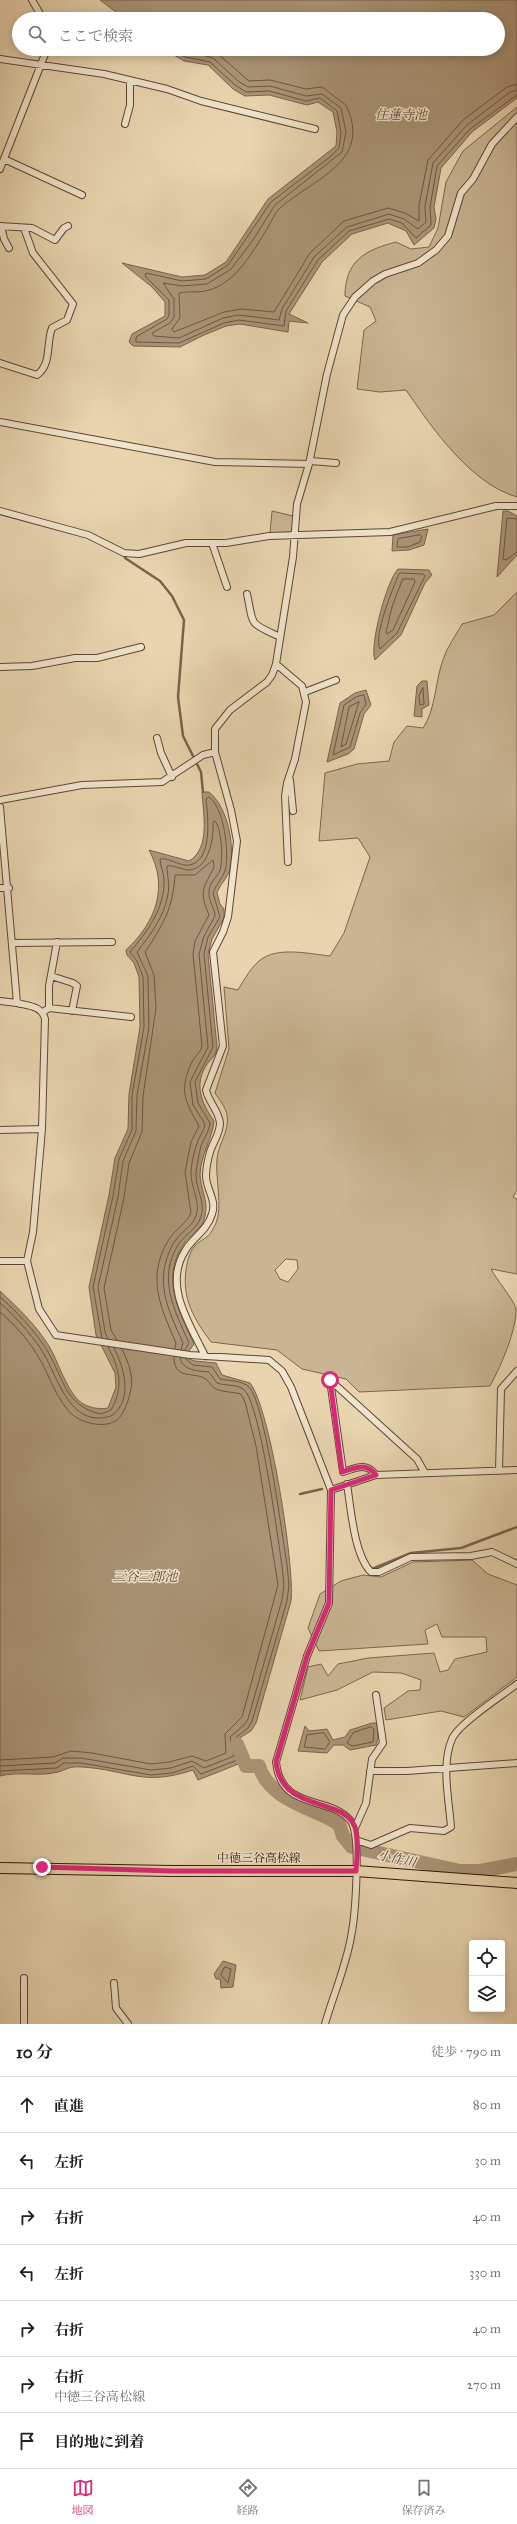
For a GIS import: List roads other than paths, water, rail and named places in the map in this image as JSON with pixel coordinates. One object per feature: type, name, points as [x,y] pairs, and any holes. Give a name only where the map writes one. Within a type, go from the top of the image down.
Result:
[{"type":"main road","name":"中徳三谷高松線","points":[[0,1868],[172,1871],[356,1871],[517,1883]]},
{"type":"street","points":[[32,0],[39,12]]},
{"type":"street","points":[[0,169],[44,56]]},
{"type":"street","points":[[0,59],[40,66],[104,74],[202,101],[315,129]]},
{"type":"street","points":[[124,124],[130,105],[130,80]]},
{"type":"street","points":[[205,1356],[179,1300],[176,1284],[180,1262],[185,1250],[205,1229],[213,1213],[212,1196],[206,1178],[210,1151],[217,1137],[220,1123],[206,1090],[223,1046],[213,952],[226,925],[236,841],[231,810],[215,752],[215,729],[219,722],[267,682],[272,675],[276,664],[295,536],[297,504],[310,462],[327,374],[338,328],[347,306],[373,281],[385,274],[418,263],[436,250],[450,232],[461,193],[473,179],[492,144],[517,117]]},
{"type":"street","points":[[4,159],[82,195]]},
{"type":"street","points":[[9,248],[4,239],[0,226],[32,228],[55,240],[59,233],[68,226]]},
{"type":"street","points":[[0,363],[37,375],[41,372],[48,357],[52,328],[66,320],[73,304],[33,253],[24,228]]},
{"type":"street","points":[[0,422],[215,462],[336,463]]},
{"type":"street","points":[[0,511],[88,535],[131,554],[147,553],[186,542],[240,542],[269,536],[390,532],[496,506],[517,506]]},
{"type":"street","points":[[212,543],[227,587]]},
{"type":"street","points":[[247,594],[252,621],[256,626],[280,637]]},
{"type":"street","points":[[0,667],[32,666],[75,658],[97,658],[141,647]]},
{"type":"street","points":[[276,664],[302,686],[305,692],[306,702],[290,783],[293,811]]},
{"type":"street","points":[[305,692],[336,680]]},
{"type":"street","points":[[157,738],[161,753],[172,777]]},
{"type":"street","points":[[0,800],[82,785],[156,782],[172,777],[188,764],[203,755],[215,752]]},
{"type":"street","points":[[288,862],[285,796],[287,783],[292,773]]},
{"type":"street","points":[[0,806],[9,888],[17,1003]]},
{"type":"street","points":[[0,888],[9,888]]},
{"type":"street","points":[[57,942],[46,1010],[42,1129],[33,1232],[27,1261],[39,1309],[56,1335],[190,1355],[261,1358],[274,1363],[282,1371],[291,1387],[331,1490],[329,1603],[307,1656],[276,1762],[281,1780],[288,1789],[299,1797],[344,1816],[355,1828]]},
{"type":"street","points":[[12,943],[112,942]]},
{"type":"street","points":[[51,976],[73,982],[76,986],[72,1011]]},
{"type":"street","points":[[0,1001],[17,1003],[46,1010],[131,1017]]},
{"type":"street","points":[[0,1130],[42,1129]]},
{"type":"street","points":[[0,1261],[27,1261]]},
{"type":"street","points":[[499,1471],[501,1389],[517,1371]]},
{"type":"street","points":[[376,1475],[371,1468],[365,1466],[342,1472],[330,1380],[417,1459],[425,1473]]},
{"type":"street","points":[[331,1490],[376,1475],[517,1470]]},
{"type":"street","points":[[347,1484],[364,1565],[371,1572],[379,1572],[410,1558],[471,1556],[492,1552],[517,1564]]},
{"type":"street","points":[[357,1842],[372,1845],[410,1828],[436,1831],[451,1827],[447,1767],[452,1738],[459,1729],[517,1684]]},
{"type":"street","points":[[325,2024],[351,1937],[358,1853],[355,1828],[366,1803],[372,1759],[383,1743],[376,1695]]},
{"type":"street","points":[[370,1771],[407,1771],[517,1763]]},
{"type":"street","points":[[24,1978],[24,2024]]},
{"type":"street","points":[[114,1983],[116,2008],[128,2024]]},
{"type":"water","name":"住蓮寺池","points":[[100,0],[517,0],[517,98],[472,132],[441,168],[434,207],[436,219],[434,228],[414,245],[406,231],[388,223],[352,234],[322,262],[289,314],[308,323],[289,321],[288,332],[240,324],[226,326],[180,347],[133,346],[129,342],[132,334],[165,316],[165,302],[152,287],[122,263],[182,277],[205,275],[226,262],[268,199],[336,146],[337,132],[333,112],[318,102],[307,105],[269,95],[245,96],[233,89],[208,65],[184,61],[176,56],[505,56],[505,12],[116,12]]},
{"type":"water","points":[[503,511],[508,511],[517,516],[517,555],[497,577]]},
{"type":"water","points":[[428,529],[424,545],[409,550],[392,551],[393,535]]},
{"type":"water","points":[[398,569],[429,570],[432,575],[425,583],[401,635],[375,660],[375,641],[380,613],[389,586]]},
{"type":"water","points":[[422,681],[427,681],[429,705],[422,709],[422,717],[414,716],[417,686]]},
{"type":"water","points":[[366,690],[371,705],[364,714],[354,749],[348,754],[327,762],[340,703],[355,693]]},
{"type":"water","name":"三谷三郎池","points":[[202,792],[209,792],[221,807],[229,829],[232,851],[228,875],[217,893],[220,904],[224,909],[224,918],[212,939],[208,954],[217,1047],[215,1054],[203,1071],[200,1086],[202,1100],[214,1121],[202,1160],[200,1174],[206,1210],[204,1221],[187,1240],[177,1256],[173,1269],[174,1294],[183,1320],[194,1344],[189,1351],[189,1359],[216,1363],[222,1375],[250,1383],[258,1398],[273,1454],[280,1489],[289,1556],[291,1601],[256,1723],[251,1731],[238,1739],[246,1761],[198,1780],[193,1770],[176,1775],[148,1777],[78,1767],[71,1767],[51,1773],[0,1776],[0,1291],[26,1317],[44,1338],[53,1353],[62,1375],[79,1401],[92,1408],[108,1408],[116,1387],[115,1373],[96,1335],[89,1287],[109,1195],[115,1158],[128,1129],[129,1094],[140,1027],[139,977],[134,963],[127,955],[126,950],[145,928],[152,916],[156,903],[158,877],[155,864],[149,850],[189,861],[196,855],[203,839],[204,830]]},
{"type":"water","points":[[372,1723],[377,1723],[378,1738],[376,1745],[350,1750],[343,1745],[334,1745],[327,1753],[298,1751],[305,1726],[309,1731],[327,1729],[333,1740],[345,1737],[350,1730]]},
{"type":"water","points":[[223,1961],[236,1965],[233,1987],[221,1988],[220,1979],[216,1979],[214,1974]]},
{"type":"waterway","points":[[125,558],[160,581],[172,596],[184,620],[178,697],[183,736],[201,772],[203,792]]},
{"type":"waterway","points":[[300,1494],[322,1489]]},
{"type":"waterway","points":[[372,1569],[411,1553],[461,1548],[517,1527]]},
{"type":"waterway","name":"小作川","points":[[237,1744],[246,1766],[259,1766],[264,1778],[282,1795],[293,1802],[339,1824],[343,1836],[352,1847],[460,1871],[480,1871],[517,1864]]}]
